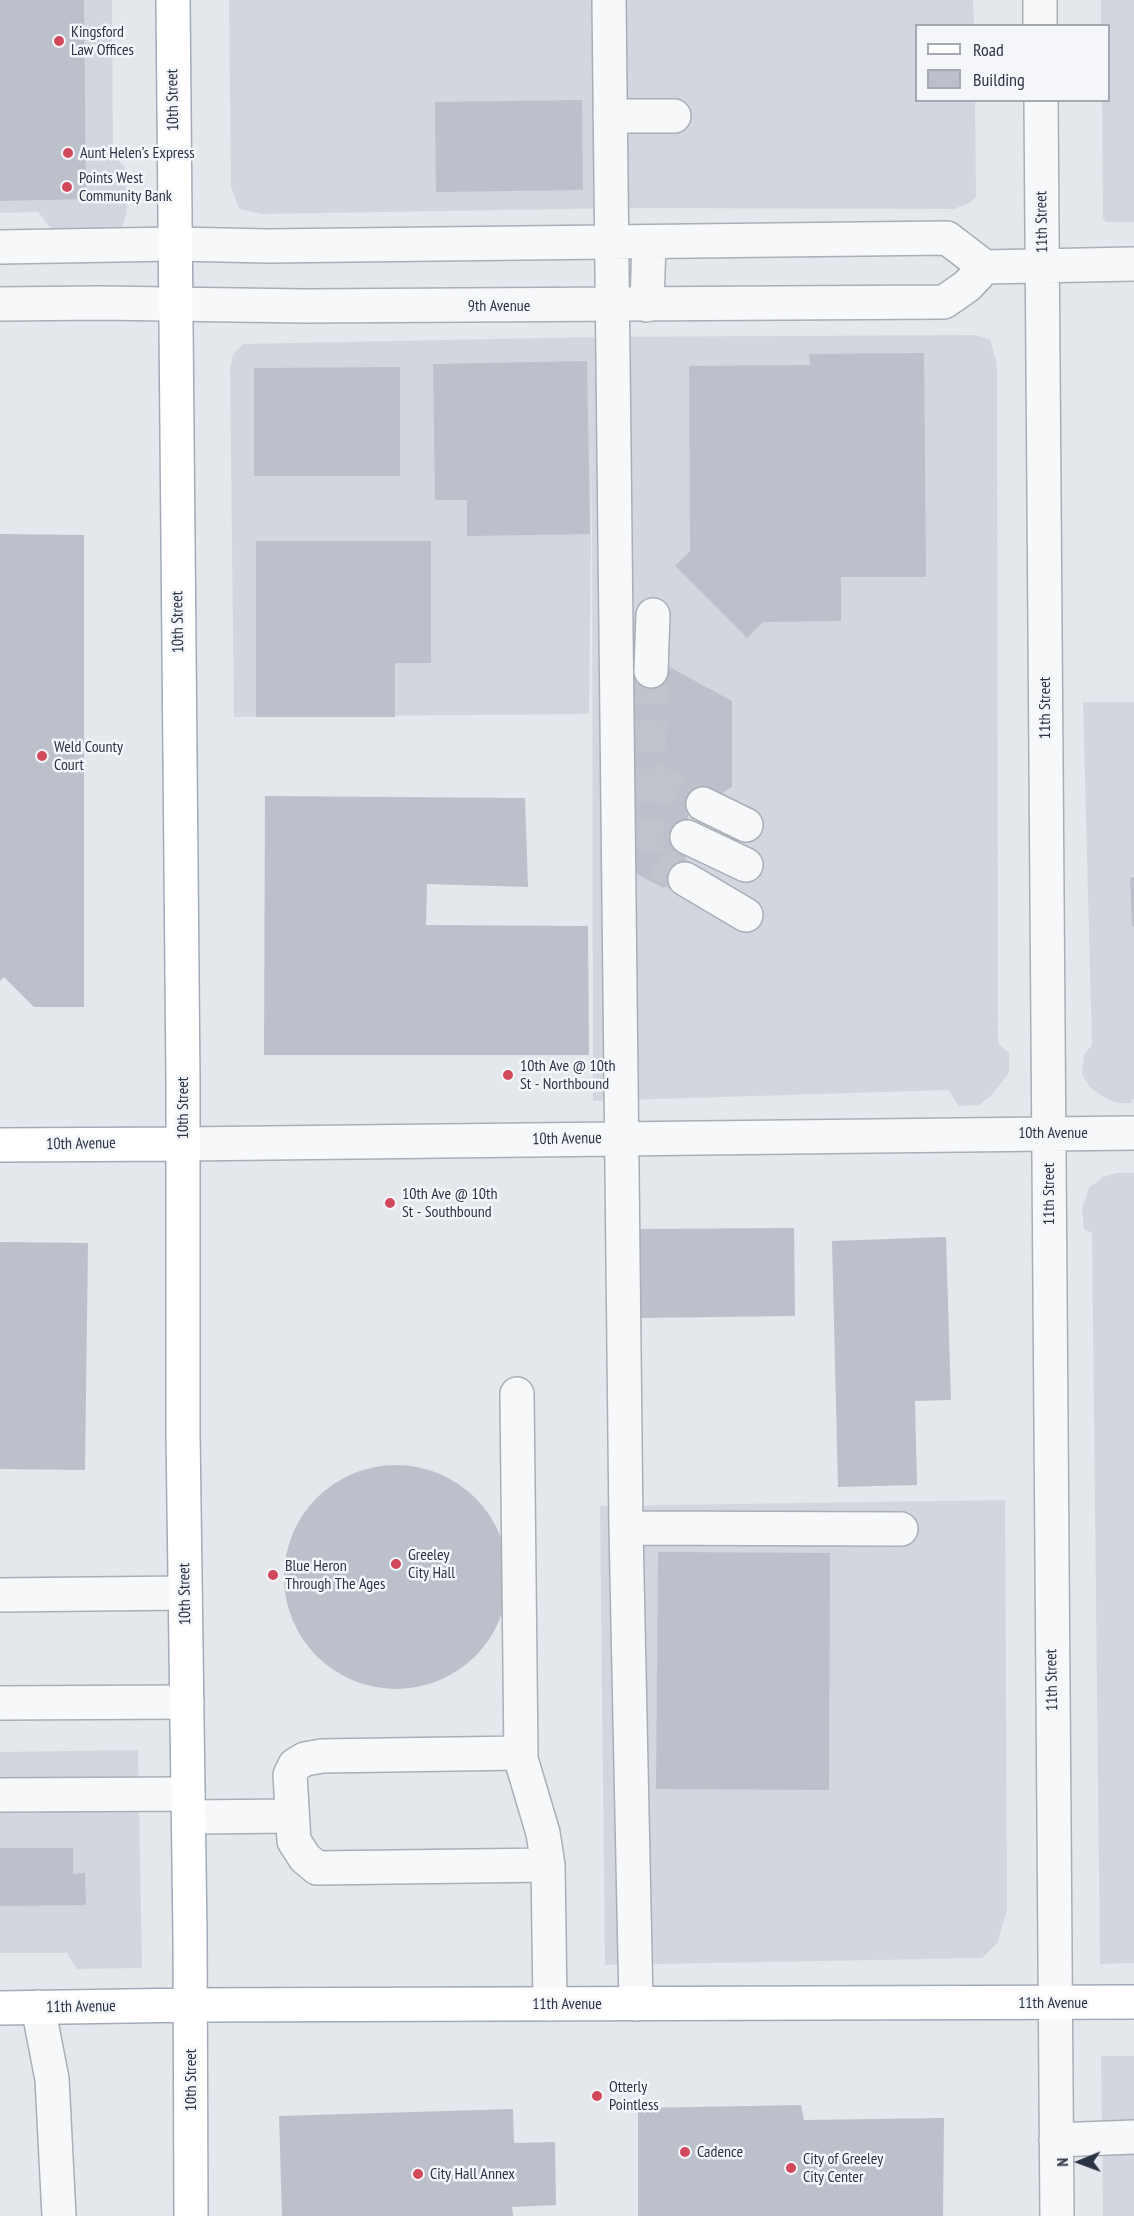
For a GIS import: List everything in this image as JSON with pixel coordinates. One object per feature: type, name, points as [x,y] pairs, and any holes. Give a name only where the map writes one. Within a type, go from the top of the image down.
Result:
[{"type":"main road","name":"10th Street","points":[[173,0],[191,2216]]},
{"type":"main road","name":"10th Avenue","points":[[0,1145],[183,1143]]},
{"type":"main road","name":"11th Avenue","points":[[0,2008],[191,2005],[1134,2002]]},
{"type":"street","points":[[609,0],[626,1528],[636,2004]]},
{"type":"street","points":[[1040,0],[1040,24]]},
{"type":"street","name":"11th Street","points":[[1041,102],[1057,2216]]},
{"type":"street","points":[[610,116],[674,116]]},
{"type":"street","points":[[0,247],[175,244],[268,246],[612,243],[947,237],[985,267],[1134,264]]},
{"type":"street","points":[[647,305],[649,242]]},
{"type":"street","name":"9th Avenue","points":[[0,304],[647,305],[944,302],[967,286],[985,267]]},
{"type":"street","points":[[651,671],[653,615]]},
{"type":"street","points":[[703,804],[746,825]]},
{"type":"street","points":[[687,837],[746,865]]},
{"type":"street","points":[[685,879],[746,915]]},
{"type":"street","name":"10th Avenue","points":[[183,1143],[1134,1133]]},
{"type":"street","points":[[517,1394],[521,1754],[524,1772],[543,1833],[548,1865],[550,2004]]},
{"type":"street","points":[[626,1528],[901,1529]]},
{"type":"street","points":[[0,1595],[185,1593]]},
{"type":"street","points":[[0,1703],[187,1702]]},
{"type":"street","points":[[521,1754],[322,1756],[305,1759],[295,1765],[290,1775],[294,1841],[305,1858],[317,1868],[548,1865]]},
{"type":"street","points":[[0,1795],[188,1805],[292,1816]]},
{"type":"street","points":[[38,2007],[52,2079],[59,2216]]},
{"type":"street","points":[[1056,2140],[1134,2137]]},
{"type":"shaded area","points":[[0,0],[112,0],[113,155],[125,167],[127,212],[122,227],[110,233],[59,238],[38,212],[0,213]]},
{"type":"shaded area","points":[[229,0],[973,0],[974,24],[915,24],[915,102],[975,102],[976,197],[969,203],[954,209],[626,208],[262,214],[239,209],[231,186]]},
{"type":"shaded area","points":[[1101,0],[1134,0],[1134,222],[1106,222],[1103,218],[1102,102],[1110,102],[1110,24],[1101,24]]},
{"type":"shaded area","points":[[975,335],[990,339],[997,364],[998,1043],[1009,1053],[1009,1073],[991,1096],[979,1105],[959,1106],[948,1090],[593,1101],[592,443],[589,714],[234,717],[230,369],[233,355],[243,344],[592,337]]},
{"type":"shaded area","points":[[1083,702],[1134,702],[1134,1098],[1131,1103],[1116,1103],[1102,1096],[1091,1088],[1082,1075],[1084,1055],[1092,1045]]},
{"type":"shaded area","points":[[1117,1173],[1134,1173],[1134,1963],[1100,1964],[1092,1233],[1084,1229],[1082,1208],[1089,1188],[1103,1177]]},
{"type":"shaded area","points":[[1005,1500],[1007,1909],[998,1942],[982,1958],[605,1965],[600,1506]]},
{"type":"shaded area","points":[[138,1750],[142,1968],[77,1969],[67,1953],[0,1953],[0,1752]]},
{"type":"shaded area","points":[[1101,2056],[1134,2056],[1134,2216],[1103,2216]]},
{"type":"building","points":[[0,0],[84,0],[86,199],[0,201]]},
{"type":"building","points":[[582,100],[583,190],[436,192],[435,102]]},
{"type":"building","points":[[924,353],[926,577],[841,577],[841,621],[763,622],[747,638],[675,566],[690,551],[689,366],[810,365],[809,354]]},
{"type":"building","points":[[587,361],[590,534],[467,536],[467,500],[435,500],[433,364]]},
{"type":"building","points":[[400,367],[400,476],[254,476],[254,368]]},
{"type":"building","name":"Weld County Court","points":[[0,534],[84,535],[84,1007],[34,1007],[4,977],[0,981]]},
{"type":"building","points":[[256,541],[431,541],[431,663],[395,663],[395,717],[256,717]]},
{"type":"building","points":[[664,664],[732,701],[732,787],[688,813],[685,879],[663,888],[628,869],[626,686]]},
{"type":"building","points":[[265,796],[525,798],[528,887],[427,884],[426,925],[588,926],[589,1055],[264,1055]]},
{"type":"building","points":[[1134,877],[1134,926],[1132,926],[1130,878]]},
{"type":"building","points":[[794,1228],[795,1316],[639,1318],[638,1229]]},
{"type":"building","points":[[946,1237],[951,1400],[915,1401],[917,1485],[838,1487],[832,1241]]},
{"type":"building","points":[[0,1242],[88,1243],[85,1470],[0,1469]]},
{"type":"building","name":"Greeley City Hall","points":[[385,1465],[407,1465],[439,1473],[449,1478],[467,1490],[483,1506],[500,1534],[506,1555],[508,1577],[506,1599],[500,1620],[483,1648],[467,1664],[439,1681],[407,1689],[385,1689],[353,1681],[343,1676],[325,1664],[309,1648],[292,1620],[284,1588],[284,1566],[292,1534],[297,1524],[309,1506],[325,1490],[353,1473]]},
{"type":"building","points":[[658,1552],[830,1553],[829,1790],[656,1789]]},
{"type":"building","points":[[0,1848],[73,1848],[73,1874],[85,1873],[86,1905],[0,1906]]},
{"type":"building","name":"City of Greeley City Center","points":[[801,2105],[804,2120],[944,2118],[943,2216],[638,2216],[638,2108]]},
{"type":"building","name":"City Hall Annex","points":[[513,2109],[514,2143],[555,2142],[556,2205],[512,2207],[513,2216],[282,2216],[279,2116]]},
{"type":"tunnel","points":[[651,671],[647,854],[685,879]]},
{"type":"tunnel","points":[[649,778],[703,804]]},
{"type":"place","name":"Kingsford Law Offices","points":[[59,41]]},
{"type":"place","name":"Aunt Helen’s Express","points":[[68,153]]},
{"type":"place","name":"Points West Community Bank","points":[[67,187]]},
{"type":"place","name":"Weld County Court","points":[[42,756]]},
{"type":"place","name":"10th Ave @ 10th St - Northbound","points":[[508,1075]]},
{"type":"place","name":"10th Ave @ 10th St - Southbound","points":[[390,1203]]},
{"type":"place","name":"Greeley City Hall","points":[[396,1564]]},
{"type":"place","name":"Blue Heron Through The Ages","points":[[273,1575]]},
{"type":"place","name":"Otterly Pointless","points":[[597,2096]]},
{"type":"place","name":"Cadence","points":[[685,2152]]},
{"type":"place","name":"City of Greeley City Center","points":[[791,2168]]},
{"type":"place","name":"City Hall Annex","points":[[418,2174]]}]
